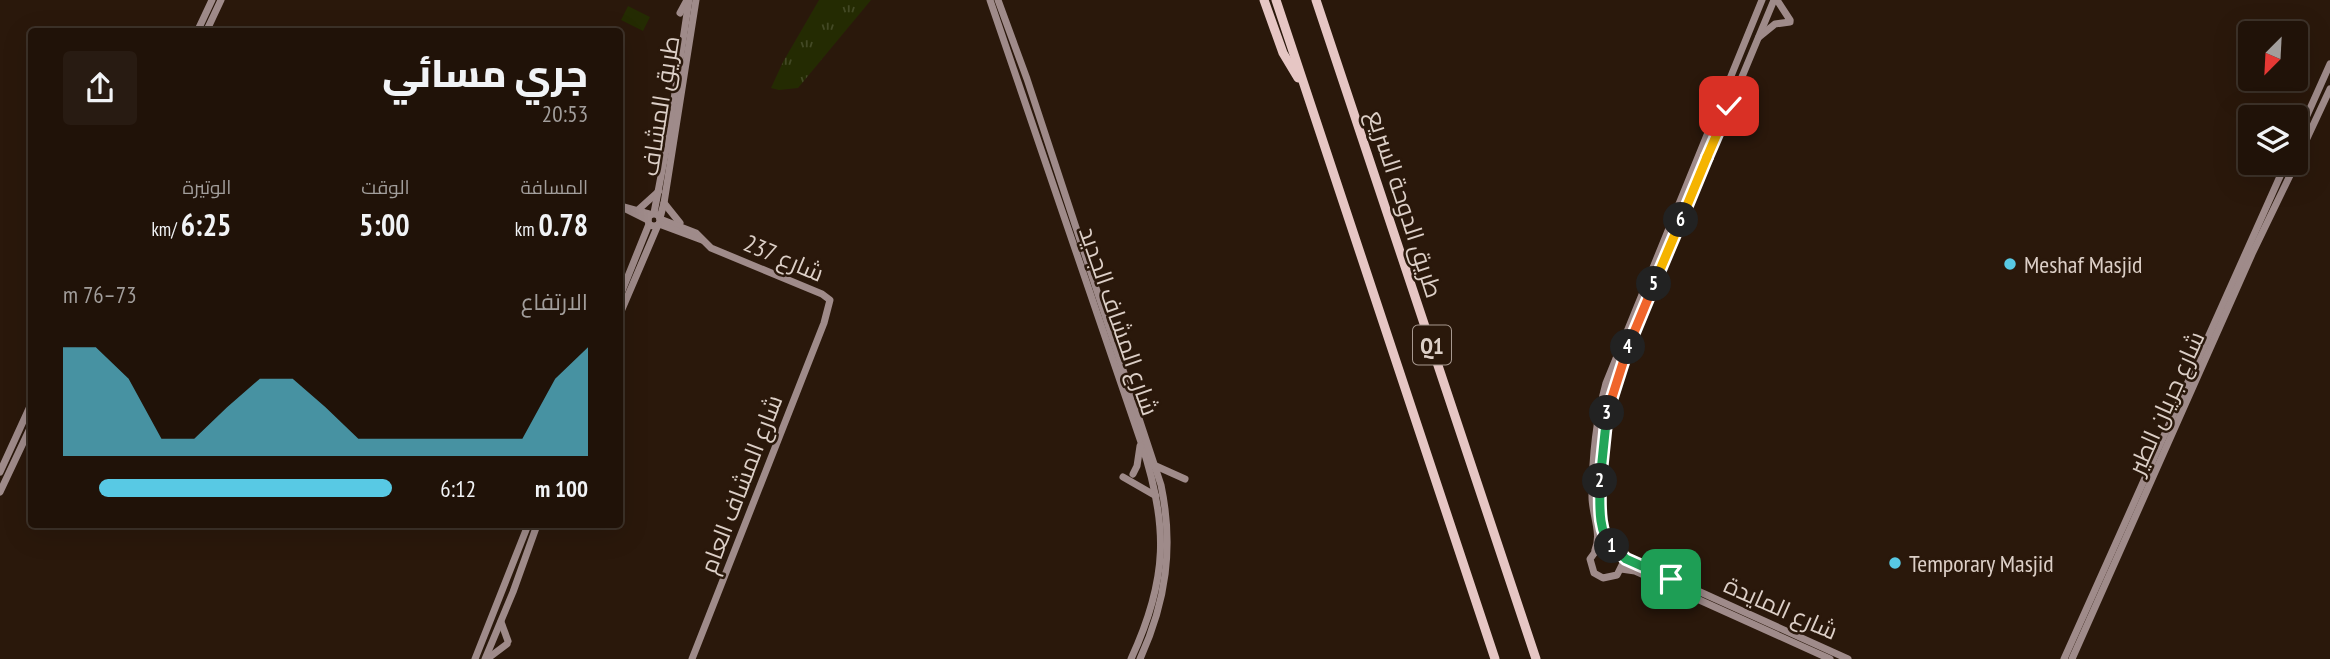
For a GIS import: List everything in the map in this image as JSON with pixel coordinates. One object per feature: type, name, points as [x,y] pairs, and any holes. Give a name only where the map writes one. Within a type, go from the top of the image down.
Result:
[{"type":"highway","points":[[1264,0],[1283,53],[1305,89]]},
{"type":"highway","points":[[1276,0],[1495,659]]},
{"type":"highway","name":"طريق الدوحة السريع","points":[[1316,0],[1536,659]]},
{"type":"highway","points":[[1322,0],[1327,30]]},
{"type":"street","points":[[202,28],[212,0]]},
{"type":"street","points":[[203,28],[221,0]]},
{"type":"street","points":[[680,13],[688,0]]},
{"type":"street","name":"طريق المشاف","points":[[623,307],[651,240],[688,0]]},
{"type":"street","name":"طريق المشاف","points":[[623,288],[645,233],[664,203],[696,0]]},
{"type":"street","name":"شارع المشاف الجديد","points":[[990,0],[1141,442],[1156,496],[1161,547],[1158,584],[1145,628],[1131,659]]},
{"type":"street","name":"شارع المشاف الجديد","points":[[998,0],[1156,466],[1165,510],[1168,559],[1160,608],[1140,659]]},
{"type":"street","points":[[1595,550],[1602,546],[1611,546],[1617,548],[1622,556],[1621,569],[1611,578],[1597,575],[1590,563],[1598,538],[1592,499],[1595,435],[1605,388],[1762,0]]},
{"type":"street","points":[[1611,546],[1603,527],[1600,487],[1605,423],[1615,382],[1648,298],[1758,37],[1775,0],[1790,21],[1775,24],[1758,37]]},
{"type":"street","points":[[676,43],[681,58]]},
{"type":"street","points":[[2308,113],[2330,64]]},
{"type":"street","name":"شارع جريان الطير","points":[[2308,136],[2330,89]]},
{"type":"street","name":"شارع جريان الطير","points":[[2064,659],[2139,482],[2281,175]]},
{"type":"street","name":"شارع جريان الطير","points":[[2072,659],[2252,254],[2292,175]]},
{"type":"street","points":[[1694,189],[1696,200]]},
{"type":"street","points":[[638,210],[659,191]]},
{"type":"street","points":[[664,203],[685,228]]},
{"type":"street","name":"شارع 237","points":[[623,207],[638,210],[669,228],[702,240]]},
{"type":"street","name":"شارع 237","points":[[623,208],[685,228],[698,234],[710,248],[822,294],[830,300],[824,323]]},
{"type":"street","points":[[629,212],[645,233]]},
{"type":"street","points":[[651,240],[669,228]]},
{"type":"street","points":[[1643,276],[1653,268]]},
{"type":"street","points":[[1648,298],[1656,293]]},
{"type":"street","name":"شارع المشاف العام","points":[[692,659],[824,323]]},
{"type":"street","points":[[1611,353],[1613,366]]},
{"type":"street","points":[[1615,382],[1618,392]]},
{"type":"street","points":[[2177,403],[2186,407]]},
{"type":"street","points":[[0,471],[28,411]]},
{"type":"street","points":[[22,445],[20,439],[28,421]]},
{"type":"street","points":[[10,433],[19,430]]},
{"type":"street","points":[[0,492],[28,432]]},
{"type":"street","points":[[1133,474],[1141,442]]},
{"type":"street","points":[[1156,466],[1185,479]]},
{"type":"street","points":[[1123,477],[1156,496]]},
{"type":"street","points":[[475,659],[527,528]]},
{"type":"street","points":[[485,659],[536,528]]},
{"type":"street","name":"شارع المايدة","points":[[1622,556],[1833,656]]},
{"type":"street","name":"شارع المايدة","points":[[1621,569],[1635,571],[1833,656],[1847,656]]},
{"type":"street","points":[[485,659],[508,642],[501,621]]},
{"type":"green space","points":[[819,0],[871,0],[798,88],[771,88],[783,62]]},
{"type":"green space","points":[[628,6],[650,17],[643,31],[621,20]]},
{"type":"place","name":"Meshaf Masjid","points":[[2010,264]]},
{"type":"place","name":"Temporary Masjid","points":[[1895,563]]},
{"type":"route","points":[[1671,579],[1626,559],[1617,548],[1607,542],[1601,517],[1602,445],[1615,382],[1729,106]]}]
